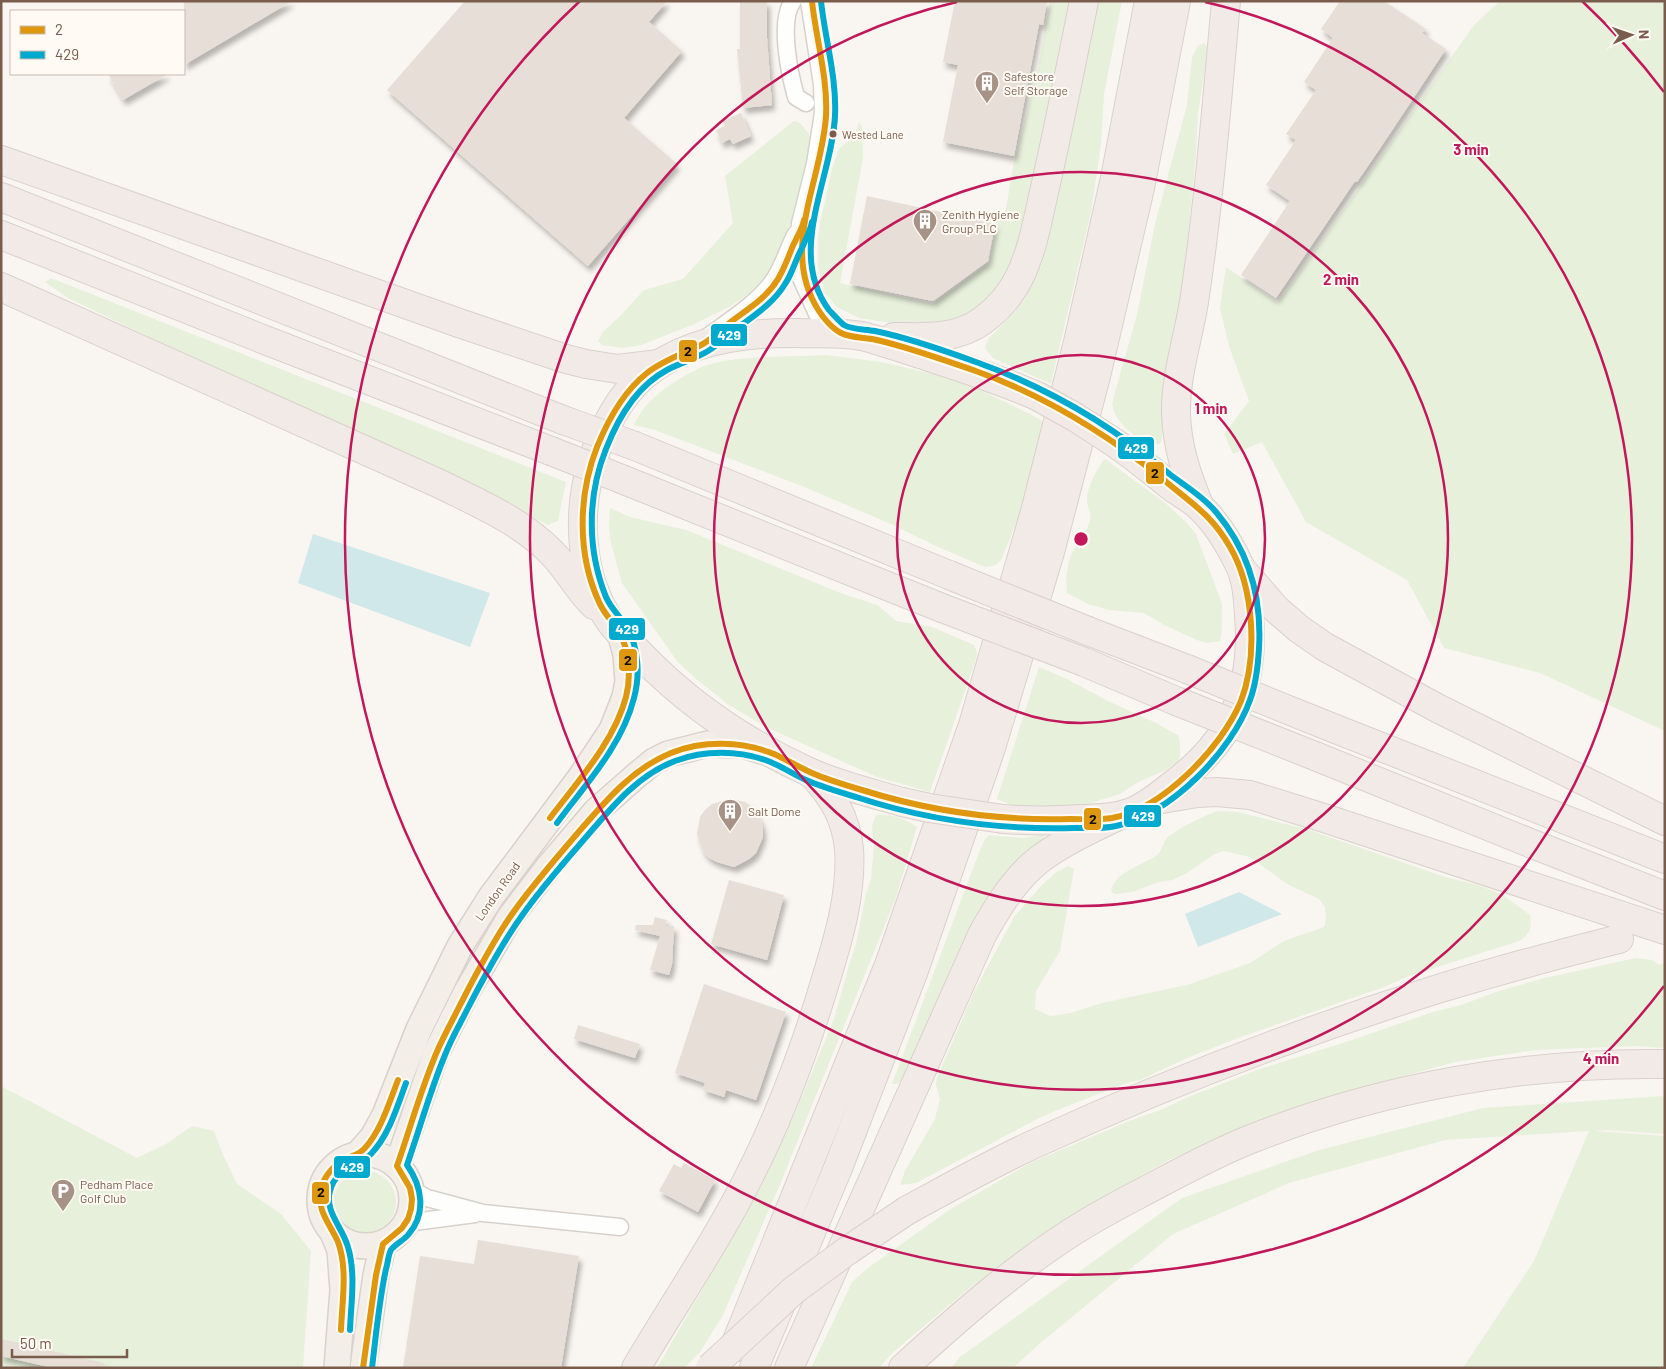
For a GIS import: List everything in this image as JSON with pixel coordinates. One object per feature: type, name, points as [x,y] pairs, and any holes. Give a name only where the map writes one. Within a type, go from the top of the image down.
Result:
[{"type":"highway","points":[[613,625],[592,582],[583,542],[582,516],[584,494],[597,448],[614,414],[631,388],[659,364],[703,344],[742,336],[777,333],[936,337],[958,333],[981,321],[992,312],[1013,288],[1024,267],[1039,215],[1084,1]]},
{"type":"highway","points":[[726,1368],[889,966],[973,725],[1035,512],[1078,342],[1115,178],[1149,1]]},
{"type":"highway","points":[[754,1368],[838,1168],[913,973],[991,748],[1050,552],[1096,376],[1140,188],[1176,1]]},
{"type":"highway","points":[[1199,506],[1182,458],[1176,413],[1178,388],[1194,303],[1213,140],[1226,1]]},
{"type":"highway","points":[[1,160],[450,320],[566,358],[586,364],[618,369],[659,364]]},
{"type":"highway","points":[[1,197],[564,420],[635,446],[1088,631],[1665,859]]},
{"type":"highway","points":[[1,235],[551,451],[942,608],[1084,662],[1176,701],[1665,896]]},
{"type":"highway","points":[[1,287],[440,484],[506,516],[522,527],[553,554],[589,600],[674,688],[729,728],[811,773],[902,802],[929,808],[1003,818],[1045,821],[1114,818]]},
{"type":"highway","points":[[854,335],[984,374],[1037,396],[1075,417],[1112,440],[1199,506],[1214,523],[1241,568],[1276,609],[1299,629],[1325,647],[1439,710],[1665,821]]},
{"type":"highway","points":[[789,1368],[982,935],[992,917],[1012,888],[1039,860],[1114,818],[1134,811],[1152,801],[1207,755],[1227,728],[1241,700],[1248,669],[1250,629],[1246,584],[1241,568]]},
{"type":"highway","points":[[636,1368],[730,1211],[756,1163],[810,1033],[830,967],[844,908],[849,877],[849,849],[835,802],[826,788],[811,773]]},
{"type":"highway","points":[[1152,801],[1197,793],[1217,792],[1250,795],[1665,930]]},
{"type":"highway","points":[[710,1368],[794,1290],[847,1251],[906,1211],[1031,1145],[1257,1051],[1350,1018],[1526,963],[1619,939]]},
{"type":"highway","points":[[917,1354],[986,1294],[1086,1223],[1187,1169],[1250,1140],[1349,1106],[1445,1083],[1502,1073],[1546,1068],[1665,1064]]},
{"type":"main road","points":[[812,1],[825,84],[826,113],[818,164],[803,224],[802,273],[820,313],[854,335]]},
{"type":"main road","points":[[703,344],[759,301],[769,291],[778,279],[803,224]]},
{"type":"main road","name":"London Road","points":[[358,1154],[372,1137],[384,1115],[419,1029],[460,946],[491,897],[580,778],[612,730],[625,697],[628,681],[626,654],[613,625]]},
{"type":"main road","name":"London Road","points":[[397,1166],[436,1053],[466,993],[510,917],[549,866],[596,811],[637,774],[654,761],[668,754],[708,744],[743,745],[772,753]]},
{"type":"main road","points":[[334,1233],[344,1241],[357,1246],[370,1247],[383,1244],[400,1232],[406,1224],[413,1201],[406,1176],[397,1166],[379,1156],[358,1154],[338,1163],[330,1170],[320,1192],[322,1215],[334,1233],[340,1250],[342,1274],[337,1368]]},
{"type":"main road","points":[[363,1368],[376,1275],[383,1244]]},
{"type":"street","points":[[793,1],[788,12],[786,38],[789,72],[796,97],[806,103]]},
{"type":"street","points":[[411,1189],[426,1198],[482,1213],[620,1227]]},
{"type":"street","points":[[406,1224],[482,1213]]},
{"type":"green space","points":[[1050,1],[1072,1],[1054,92],[1013,267],[983,306],[943,322],[912,326],[859,318],[837,307],[825,293],[818,267],[820,224],[832,169],[839,149],[855,135],[859,122],[862,127],[863,158],[840,283],[933,304],[989,263],[998,219],[1004,220],[1014,162],[1037,74]]},
{"type":"green space","points":[[1098,1],[1122,1],[1104,94],[1101,144],[1091,212],[1051,384],[993,358],[985,347],[989,338],[1025,299],[1042,263],[1058,198]]},
{"type":"green space","points":[[1500,1],[1665,1],[1665,731],[1540,673],[1444,648],[1407,580],[1306,522],[1262,442],[1233,454],[1224,434],[1249,401],[1229,346],[1220,308],[1226,267],[1278,303],[1474,25]]},
{"type":"green space","points":[[1204,43],[1207,47],[1207,58],[1198,113],[1196,154],[1182,298],[1163,387],[1162,438],[1160,444],[1144,440],[1129,431],[1117,418],[1112,403],[1137,315],[1155,224],[1187,105],[1192,57],[1198,46]]},
{"type":"green space","points":[[794,121],[800,123],[809,134],[807,165],[793,226],[781,255],[761,286],[729,307],[692,325],[641,345],[623,348],[602,345],[598,341],[603,332],[644,290],[683,279],[733,223],[725,176]]},
{"type":"green space","points":[[51,278],[566,482],[558,521],[548,525],[451,475],[68,298],[45,282]]},
{"type":"green space","points":[[826,355],[881,362],[960,380],[1041,420],[1044,426],[1024,504],[1001,560],[996,565],[985,567],[802,486],[655,430],[634,425],[638,416],[649,402],[663,390],[704,366],[725,361],[753,358]]},
{"type":"green space","points":[[1105,459],[1164,502],[1196,534],[1222,604],[1220,641],[1207,643],[1197,640],[1164,625],[1144,613],[1109,610],[1088,604],[1067,593],[1066,577],[1069,561],[1090,521],[1087,502],[1088,491]]},
{"type":"green space","points":[[610,508],[630,517],[686,530],[843,594],[877,605],[896,621],[932,627],[974,645],[977,653],[976,659],[930,792],[877,777],[766,727],[729,705],[696,679],[677,661],[622,583],[611,543],[609,527]]},
{"type":"green space","points":[[1039,667],[1067,679],[1178,735],[1180,757],[1178,762],[1164,771],[1138,782],[1120,794],[1088,804],[1048,808],[1013,806],[997,799]]},
{"type":"green space","points":[[1217,811],[1237,812],[1306,829],[1445,877],[1478,885],[1503,895],[1530,915],[1531,924],[1529,930],[1526,936],[1519,941],[1409,976],[1384,987],[1241,1037],[1187,1058],[1140,1080],[1124,1084],[1065,1107],[1041,1117],[916,1183],[900,1185],[905,1171],[935,1119],[940,1099],[936,1085],[937,1078],[973,994],[1014,917],[1055,873],[1068,866],[1074,869],[1060,951],[1036,991],[1035,1009],[1050,1016],[1071,1013],[1102,1003],[1187,985],[1250,963],[1284,941],[1324,927],[1326,920],[1325,907],[1319,899],[1287,884],[1250,857],[1223,851],[1172,880],[1159,882],[1132,892],[1116,894],[1111,892],[1113,885],[1123,874],[1158,854],[1168,837],[1198,819]]},
{"type":"green space","points":[[876,815],[897,817],[917,827],[895,900],[781,1182],[722,1317],[700,1352],[684,1368],[657,1368],[748,1210],[796,1111],[834,1019],[856,944],[871,879],[874,847],[872,826]]},
{"type":"green space","points":[[989,835],[1023,838],[1043,835],[1046,840],[902,1080],[897,1084],[892,1084],[980,850]]},
{"type":"green space","points":[[1636,958],[1652,960],[1659,965],[1665,962],[1665,1048],[1635,1046],[1536,1050],[1455,1062],[1332,1096],[1171,1159],[1110,1193],[972,1286],[892,1353],[879,1368],[811,1368],[852,1282],[868,1268],[949,1210],[1030,1163],[1260,1069],[1433,1012],[1461,1005],[1499,991],[1541,979]]},
{"type":"green space","points":[[1,1086],[137,1158],[166,1144],[192,1126],[214,1131],[237,1184],[281,1214],[311,1251],[303,1368],[1,1368]]},
{"type":"green space","points":[[1665,1096],[1665,1134],[1608,1130],[1595,1131],[1665,1136],[1665,1368],[1463,1368],[1534,1261],[1589,1131],[1445,1140],[1289,1183],[1173,1234],[1038,1345],[1013,1368],[951,1368],[960,1357],[1182,1198],[1319,1150],[1483,1108]]},
{"type":"green space","points":[[365,1171],[377,1174],[387,1180],[393,1190],[396,1202],[393,1214],[387,1224],[377,1230],[365,1233],[353,1230],[343,1224],[337,1214],[334,1202],[337,1190],[343,1180],[353,1174]]},
{"type":"water","points":[[313,534],[490,593],[470,647],[298,583]]},
{"type":"water","points":[[1239,892],[1282,914],[1198,947],[1185,914]]},
{"type":"building","points":[[184,1],[292,1],[185,64]]},
{"type":"building","points":[[465,1],[667,1],[649,22],[682,51],[624,118],[677,164],[588,266],[387,90]]},
{"type":"building","points":[[740,1],[767,1],[767,38],[772,105],[743,108],[737,49],[740,49]]},
{"type":"building","name":"Safestore Self Storage","points":[[955,1],[1047,1],[1043,25],[1039,24],[1014,156],[943,142],[958,65],[943,62]]},
{"type":"building","points":[[1340,1],[1384,1],[1426,29],[1422,33],[1446,49],[1276,298],[1241,275],[1290,201],[1266,185],[1296,140],[1286,134],[1316,90],[1304,82],[1333,38],[1321,29]]},
{"type":"building","points":[[109,75],[166,75],[123,100]]},
{"type":"building","points":[[741,113],[751,136],[733,144],[730,139],[722,143],[716,130],[725,126],[722,121]]},
{"type":"building","name":"Zenith Hygiene Group PLC","points":[[867,196],[995,224],[988,261],[933,301],[850,284]]},
{"type":"building","name":"Salt Dome","points":[[729,799],[745,802],[752,807],[761,821],[763,829],[763,837],[756,853],[734,867],[709,858],[703,851],[697,834],[700,817],[705,810],[712,804]]},
{"type":"building","points":[[729,880],[784,895],[767,960],[711,944]]},
{"type":"building","points":[[655,917],[667,920],[665,926],[674,926],[672,964],[669,975],[650,970],[660,936],[635,930],[636,925],[653,925]]},
{"type":"building","points":[[704,984],[786,1012],[756,1100],[726,1090],[724,1097],[703,1090],[705,1083],[675,1073]]},
{"type":"building","points":[[578,1025],[640,1044],[635,1058],[574,1039]]},
{"type":"building","points":[[684,1163],[715,1180],[698,1212],[659,1191],[674,1164],[681,1168]]},
{"type":"building","points":[[478,1240],[579,1256],[561,1368],[403,1368],[420,1256],[474,1264]]},
{"type":"building","points":[[1,1339],[104,1363],[103,1368],[53,1368],[1,1356]]},
{"type":"transit line","name":"2","points":[[363,1368],[376,1275],[383,1244],[402,1228],[408,1219],[411,1209],[410,1188],[397,1166],[439,1047],[482,962],[518,906],[597,811],[619,788],[643,768],[671,753],[683,749],[709,744],[736,745],[762,750],[824,778],[913,804],[991,816],[1043,819],[1107,819],[1131,812],[1151,802],[1170,789],[1205,756],[1232,719],[1241,701],[1250,664],[1251,622],[1249,602],[1238,564],[1230,547],[1216,526],[1200,510],[1120,446],[1049,403],[999,380],[936,357],[885,342],[845,335],[832,326],[819,311],[808,288],[803,264],[806,215],[823,141],[826,116],[824,73],[812,1]]},
{"type":"transit line","name":"429","points":[[372,1368],[389,1254],[392,1248],[406,1237],[414,1227],[420,1209],[419,1191],[407,1165],[450,1043],[493,961],[528,907],[542,888],[612,807],[635,785],[661,768],[686,757],[710,753],[733,753],[757,757],[818,785],[909,812],[991,825],[1046,828],[1111,827],[1137,820],[1157,809],[1196,778],[1229,740],[1241,720],[1252,694],[1259,648],[1259,629],[1258,611],[1251,576],[1237,543],[1216,512],[1205,500],[1123,438],[1052,395],[1002,372],[939,349],[888,334],[848,327],[829,310],[817,288],[811,264],[811,240],[815,215],[832,140],[835,116],[833,73],[821,1]]},
{"type":"transit line","name":"2","points":[[550,818],[604,745],[620,714],[628,689],[629,665],[626,649],[620,634],[599,602],[592,584],[584,545],[583,505],[586,485],[597,447],[617,407],[639,380],[660,364],[708,341],[768,292],[778,279],[804,220]]},
{"type":"transit line","name":"429","points":[[557,823],[612,749],[628,716],[636,689],[638,671],[634,644],[627,628],[606,597],[595,561],[593,542],[592,523],[595,485],[611,437],[630,404],[646,385],[667,370],[712,349],[775,298],[790,276],[812,222]]},
{"type":"transit line","name":"2","points":[[341,1330],[344,1286],[343,1263],[338,1242],[320,1204],[321,1189],[331,1170],[343,1160],[360,1152],[370,1142],[384,1116],[398,1080]]},
{"type":"transit line","name":"429","points":[[350,1330],[352,1268],[346,1240],[330,1206],[330,1191],[337,1177],[371,1154],[383,1138],[406,1083]]},
{"type":"place","name":"Safestore Self Storage","points":[[987,104]]},
{"type":"place","name":"Wested Lane","points":[[833,134]]},
{"type":"place","name":"Zenith Hygiene Group PLC","points":[[925,242]]},
{"type":"place","name":"Salt Dome","points":[[730,832]]},
{"type":"place","name":"Pedham Place Golf Club","points":[[63,1212]]}]
